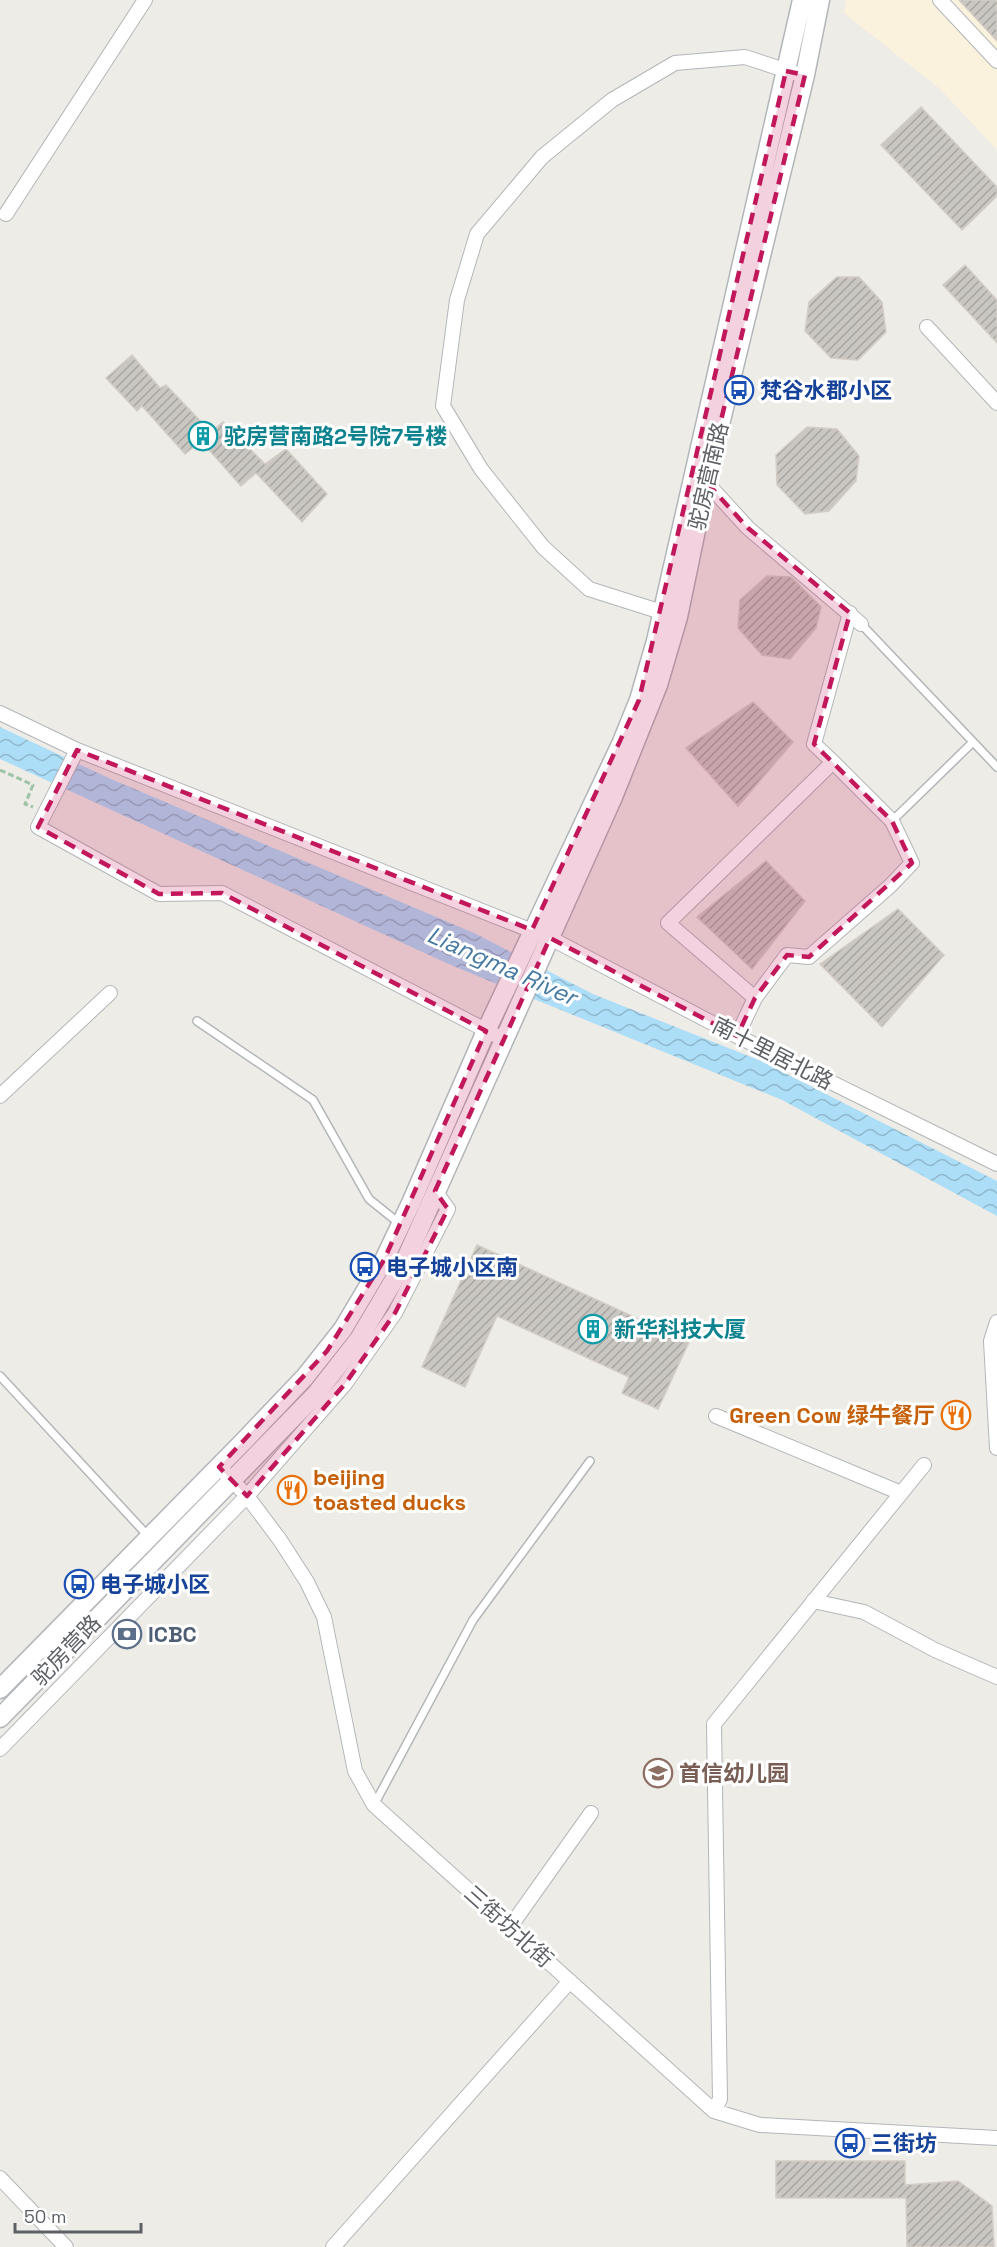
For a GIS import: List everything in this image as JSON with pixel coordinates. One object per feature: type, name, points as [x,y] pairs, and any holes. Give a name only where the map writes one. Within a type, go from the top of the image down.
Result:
[{"type":"street","points":[[6,214],[145,0]]},
{"type":"street","name":"驼房营南路","points":[[416,1236],[550,938],[636,742],[658,685],[670,615],[802,0]]},
{"type":"street","name":"驼房营南路","points":[[401,1225],[486,1030],[622,742],[670,615],[706,482],[805,75],[820,0]]},
{"type":"street","points":[[940,0],[997,61]]},
{"type":"street","points":[[670,615],[589,589],[543,547],[481,469],[443,406],[457,300],[477,234],[542,157],[612,100],[675,63],[745,57],[786,72],[805,75]]},
{"type":"street","points":[[927,327],[997,403]]},
{"type":"street","points":[[706,482],[748,528],[861,624]]},
{"type":"street","points":[[737,1036],[755,998],[787,955],[809,957],[890,886],[912,863],[892,821],[814,744],[850,613]]},
{"type":"street","name":"南十里居北路","points":[[0,713],[77,750],[550,938],[737,1036],[997,1164]]},
{"type":"street","points":[[77,750],[38,827],[159,894],[222,893],[505,1039]]},
{"type":"street","points":[[755,998],[668,923],[833,762]]},
{"type":"street","points":[[0,1096],[110,993]]},
{"type":"street","points":[[0,1749],[247,1496],[345,1384],[394,1313],[448,1209],[435,1191]]},
{"type":"street","name":"驼房营路","points":[[0,1689],[148,1536],[219,1467],[327,1351],[360,1302],[401,1225]]},
{"type":"street","name":"驼房营路","points":[[0,1718],[316,1394],[359,1339],[386,1296],[416,1236]]},
{"type":"street","points":[[997,1322],[991,1341],[997,1448]]},
{"type":"street","points":[[716,1416],[901,1493]]},
{"type":"street","points":[[714,2111],[720,2098],[714,1724],[924,1465]]},
{"type":"street","name":"三街坊北街","points":[[219,1467],[247,1496],[307,1582],[324,1617],[355,1771],[374,1805],[714,2111],[760,2125],[997,2138]]},
{"type":"street","points":[[813,1601],[864,1612],[935,1650],[997,1677]]},
{"type":"street","points":[[510,1927],[591,1813]]},
{"type":"street","points":[[333,2247],[570,1981]]},
{"type":"street","points":[[0,2178],[66,2247]]},
{"type":"lane","points":[[861,624],[997,767]]},
{"type":"lane","points":[[892,821],[973,742]]},
{"type":"lane","points":[[197,1021],[313,1100],[369,1198],[416,1236]]},
{"type":"lane","points":[[0,1376],[162,1551]]},
{"type":"lane","points":[[374,1805],[473,1620],[590,1461]]},
{"type":"path","points":[[0,771],[33,785],[25,804],[46,812]]},
{"type":"highlighted area","points":[[786,71],[805,75],[706,482],[748,528],[850,613],[814,744],[892,821],[912,863],[809,957],[787,955],[755,998],[737,1036],[550,938],[435,1191],[448,1209],[395,1313],[345,1384],[247,1496],[219,1467],[327,1351],[384,1260],[486,1031],[222,893],[159,894],[38,827],[77,750],[532,930],[639,700]]},
{"type":"shaded area","points":[[846,0],[997,0],[997,150],[940,89],[844,13]]},
{"type":"water","name":"Liangma River","points":[[0,727],[111,779],[474,933],[593,994],[761,1061],[997,1181],[997,1216],[782,1100],[453,966],[0,759]]},
{"type":"building","points":[[959,0],[997,0],[997,41]]},
{"type":"building","points":[[921,107],[997,187],[997,196],[962,230],[881,145]]},
{"type":"building","points":[[965,265],[997,300],[997,343],[943,285]]},
{"type":"building","points":[[837,277],[859,277],[882,302],[886,332],[858,360],[831,358],[805,331],[809,302]]},
{"type":"building","name":"驼房营南路2号院7号楼","points":[[132,355],[160,388],[166,385],[211,432],[223,422],[265,464],[286,449],[327,494],[302,522],[256,473],[241,486],[201,441],[185,454],[142,406],[137,411],[106,378]]},
{"type":"building","points":[[807,427],[837,429],[859,456],[856,481],[829,511],[805,514],[777,485],[776,455]]},
{"type":"building","points":[[767,576],[791,577],[821,607],[816,628],[790,659],[762,655],[738,628],[740,600]]},
{"type":"building","points":[[753,702],[793,742],[738,806],[686,748]]},
{"type":"building","points":[[766,861],[805,901],[752,969],[697,917]]},
{"type":"building","points":[[898,909],[944,955],[882,1027],[820,964]]},
{"type":"building","name":"新华科技大厦","points":[[477,1245],[689,1342],[658,1409],[622,1393],[629,1377],[497,1316],[465,1387],[422,1367]]},
{"type":"building","points":[[776,2161],[905,2161],[905,2185],[958,2181],[992,2206],[994,2247],[907,2247],[906,2198],[776,2198]]},
{"type":"place","name":"梵谷水郡小区","points":[[739,390]]},
{"type":"place","name":"驼房营南路2号院7号楼","points":[[203,436]]},
{"type":"place","name":"电子城小区南","points":[[365,1267]]},
{"type":"place","name":"新华科技大厦","points":[[593,1329]]},
{"type":"place","name":"Green Cow 绿牛餐厅","points":[[956,1415]]},
{"type":"place","name":"beijing toasted ducks","points":[[292,1490]]},
{"type":"place","name":"电子城小区","points":[[79,1584]]},
{"type":"place","name":"ICBC","points":[[127,1634]]},
{"type":"place","name":"首信幼儿园","points":[[658,1773]]},
{"type":"place","name":"三街坊","points":[[850,2143]]}]
